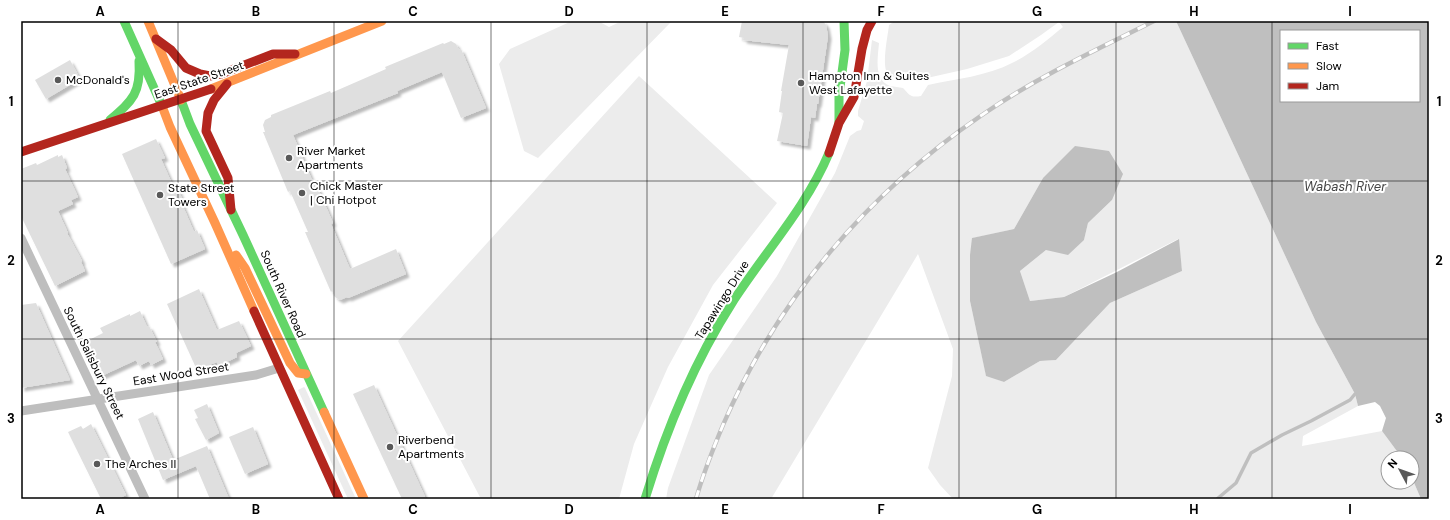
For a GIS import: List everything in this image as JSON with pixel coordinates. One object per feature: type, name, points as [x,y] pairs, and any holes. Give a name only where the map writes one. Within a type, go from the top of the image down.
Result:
[{"type":"main road","points":[[124,21],[170,127],[215,223],[339,499]]},
{"type":"main road","name":"South River Road","points":[[148,21],[190,124],[364,499]]},
{"type":"main road","name":"East State Street","points":[[21,152],[227,84],[382,21]]},
{"type":"main road","name":"Tapawingo Drive","points":[[839,124],[839,95],[845,50],[844,21]]},
{"type":"main road","name":"Tapawingo Drive","points":[[645,499],[654,467],[670,422],[690,376],[716,329],[744,284],[795,215],[815,181],[828,154],[839,124],[854,97],[863,41],[872,21]]},
{"type":"main road","points":[[156,39],[172,51],[180,64],[190,71],[202,75],[214,76],[228,72],[274,54],[303,54]]},
{"type":"main road","points":[[106,124],[132,100],[136,93],[139,85],[140,73],[139,54]]},
{"type":"main road","points":[[227,84],[214,100],[208,113],[206,131],[228,178],[231,210]]},
{"type":"main road","points":[[215,223],[245,268],[290,363],[298,373],[306,374]]},
{"type":"street","name":"South Salisbury Street","points":[[21,238],[145,499]]},
{"type":"street","name":"East Wood Street","points":[[21,412],[268,372],[279,368]]},
{"type":"shaded area","points":[[572,21],[598,21],[609,27],[622,21],[672,21],[538,158],[524,151],[499,64],[510,49]]},
{"type":"shaded area","points":[[895,21],[1176,21],[1316,322],[1355,394],[1358,406],[1303,436],[1302,446],[1382,431],[1396,450],[1380,450],[1380,490],[1417,490],[1421,499],[953,499],[940,485],[928,468],[952,376],[953,349],[918,254],[771,499],[666,499],[668,488],[709,375],[777,276],[835,173],[850,136],[861,130],[864,121],[858,116],[858,111],[867,81],[872,40],[879,43],[878,68],[881,79],[890,86],[903,88],[910,95],[917,97],[921,96],[928,85],[982,74],[1012,63],[1045,42],[1063,27],[1059,22],[1009,56],[967,69],[927,78],[918,74],[910,74],[903,79],[895,78],[888,74],[885,65],[889,25]],"holes":[[[1043,178],[1112,200],[1088,223],[1084,240],[1046,250],[1020,271],[1030,301],[1064,297],[1178,239],[1182,271],[1110,303],[1056,360],[1040,361],[1004,382],[986,375],[970,301],[973,238],[1014,229]]]},
{"type":"shaded area","points":[[639,76],[777,203],[713,285],[668,367],[634,444],[619,499],[481,499],[398,341]]},
{"type":"shaded area","points":[[304,387],[356,499],[348,499],[298,390]]},
{"type":"water","name":"Wabash River","points":[[1176,21],[1429,21],[1429,499],[1421,499],[1417,490],[1420,490],[1420,450],[1396,450],[1382,431],[1386,418],[1380,406],[1375,402],[1358,406],[1355,394],[1316,322]]},
{"type":"water","points":[[1075,146],[1109,151],[1123,174],[1112,200],[1088,223],[1084,240],[1068,255],[1046,250],[1020,271],[1030,301],[1064,297],[1117,272],[1179,239],[1182,271],[1110,303],[1056,360],[1040,361],[1004,382],[986,376],[970,301],[970,255],[972,238],[1014,229],[1043,178]]},
{"type":"building","name":"Hampton Inn & Suites West Lafayette","points":[[742,21],[823,21],[826,25],[828,36],[818,104],[815,118],[811,117],[807,146],[777,141],[783,113],[779,112],[789,45],[743,40],[744,38],[739,37]]},
{"type":"building","name":"River Market Apartments","points":[[451,41],[456,44],[459,50],[461,49],[486,108],[461,118],[442,72],[397,91],[398,93],[293,135],[312,180],[314,179],[333,223],[331,224],[350,269],[396,249],[406,274],[340,300],[335,297],[332,291],[331,292],[305,232],[308,232],[290,191],[288,192],[263,132],[265,132],[263,125],[265,120],[271,117],[271,115],[330,91],[331,93],[386,69],[385,67]]},
{"type":"building","name":"McDonald's","points":[[70,60],[80,79],[46,99],[35,80]]},
{"type":"building","name":"State Street Towers","points":[[156,139],[165,158],[161,159],[173,186],[176,185],[194,232],[197,230],[205,249],[171,264],[122,154]]},
{"type":"building","points":[[58,155],[58,157],[62,155],[67,168],[65,169],[78,197],[71,200],[73,204],[58,211],[67,233],[82,261],[81,262],[85,271],[55,286],[21,216],[21,169],[36,163],[37,165]]},
{"type":"building","points":[[199,289],[217,330],[239,321],[251,346],[236,353],[237,357],[218,366],[217,362],[197,370],[167,304]]},
{"type":"building","points":[[36,303],[70,380],[21,388],[21,305]]},
{"type":"building","points":[[140,311],[147,327],[149,326],[157,342],[155,342],[163,359],[151,365],[149,361],[139,366],[136,360],[97,378],[81,344],[103,333],[100,328]]},
{"type":"building","name":"Riverbend Apartments","points":[[374,385],[426,499],[402,499],[353,394]]},
{"type":"building","points":[[207,404],[219,433],[206,440],[195,419],[198,418],[194,410]]},
{"type":"building","points":[[153,412],[173,460],[207,446],[229,499],[210,499],[196,466],[163,480],[138,419]]},
{"type":"building","name":"The Arches II","points":[[91,424],[126,495],[118,499],[101,499],[68,432],[81,426],[83,429]]},
{"type":"building","points":[[253,427],[268,464],[245,474],[229,437]]},
{"type":"waterway","points":[[1217,499],[1236,483],[1251,453],[1282,435],[1350,400],[1355,394]]},
{"type":"railway","points":[[696,499],[708,462],[723,425],[745,379],[770,334],[799,292],[830,252],[865,214],[901,178],[941,145],[982,115],[1044,77],[1154,21]]},
{"type":"traffic: fast","points":[[124,21],[162,106]]},
{"type":"traffic: fast","points":[[839,122],[839,95],[845,50],[844,21]]},
{"type":"traffic: fast","points":[[110,120],[125,107],[134,95],[139,81],[139,61]]},
{"type":"traffic: fast","points":[[181,100],[190,124],[243,235],[324,412]]},
{"type":"traffic: fast","points":[[645,499],[671,423],[705,350],[744,284],[809,193],[829,153]]},
{"type":"traffic: slow","points":[[148,21],[181,100]]},
{"type":"traffic: slow","points":[[211,89],[382,21]]},
{"type":"traffic: slow","points":[[162,106],[170,127],[254,311]]},
{"type":"traffic: slow","points":[[236,255],[245,268],[290,363],[298,373],[306,374]]},
{"type":"traffic: slow","points":[[324,412],[364,499]]},
{"type":"traffic: jam","points":[[829,153],[839,123],[854,97],[862,49],[867,30],[872,21]]},
{"type":"traffic: jam","points":[[156,39],[171,50],[186,68],[200,74],[210,76],[221,74],[273,54],[295,54]]},
{"type":"traffic: jam","points":[[227,84],[214,100],[208,113],[206,131],[228,178],[231,210]]},
{"type":"traffic: jam","points":[[21,152],[211,89]]},
{"type":"traffic: jam","points":[[254,311],[339,499]]},
{"type":"place","name":"McDonald's","points":[[58,80]]},
{"type":"place","name":"Hampton Inn & Suites West Lafayette","points":[[801,83]]},
{"type":"place","name":"River Market Apartments","points":[[289,158]]},
{"type":"place","name":"Chick Master | Chi Hotpot","points":[[302,193]]},
{"type":"place","name":"State Street Towers","points":[[160,195]]},
{"type":"place","name":"Riverbend Apartments","points":[[390,447]]},
{"type":"place","name":"The Arches II","points":[[97,464]]}]
